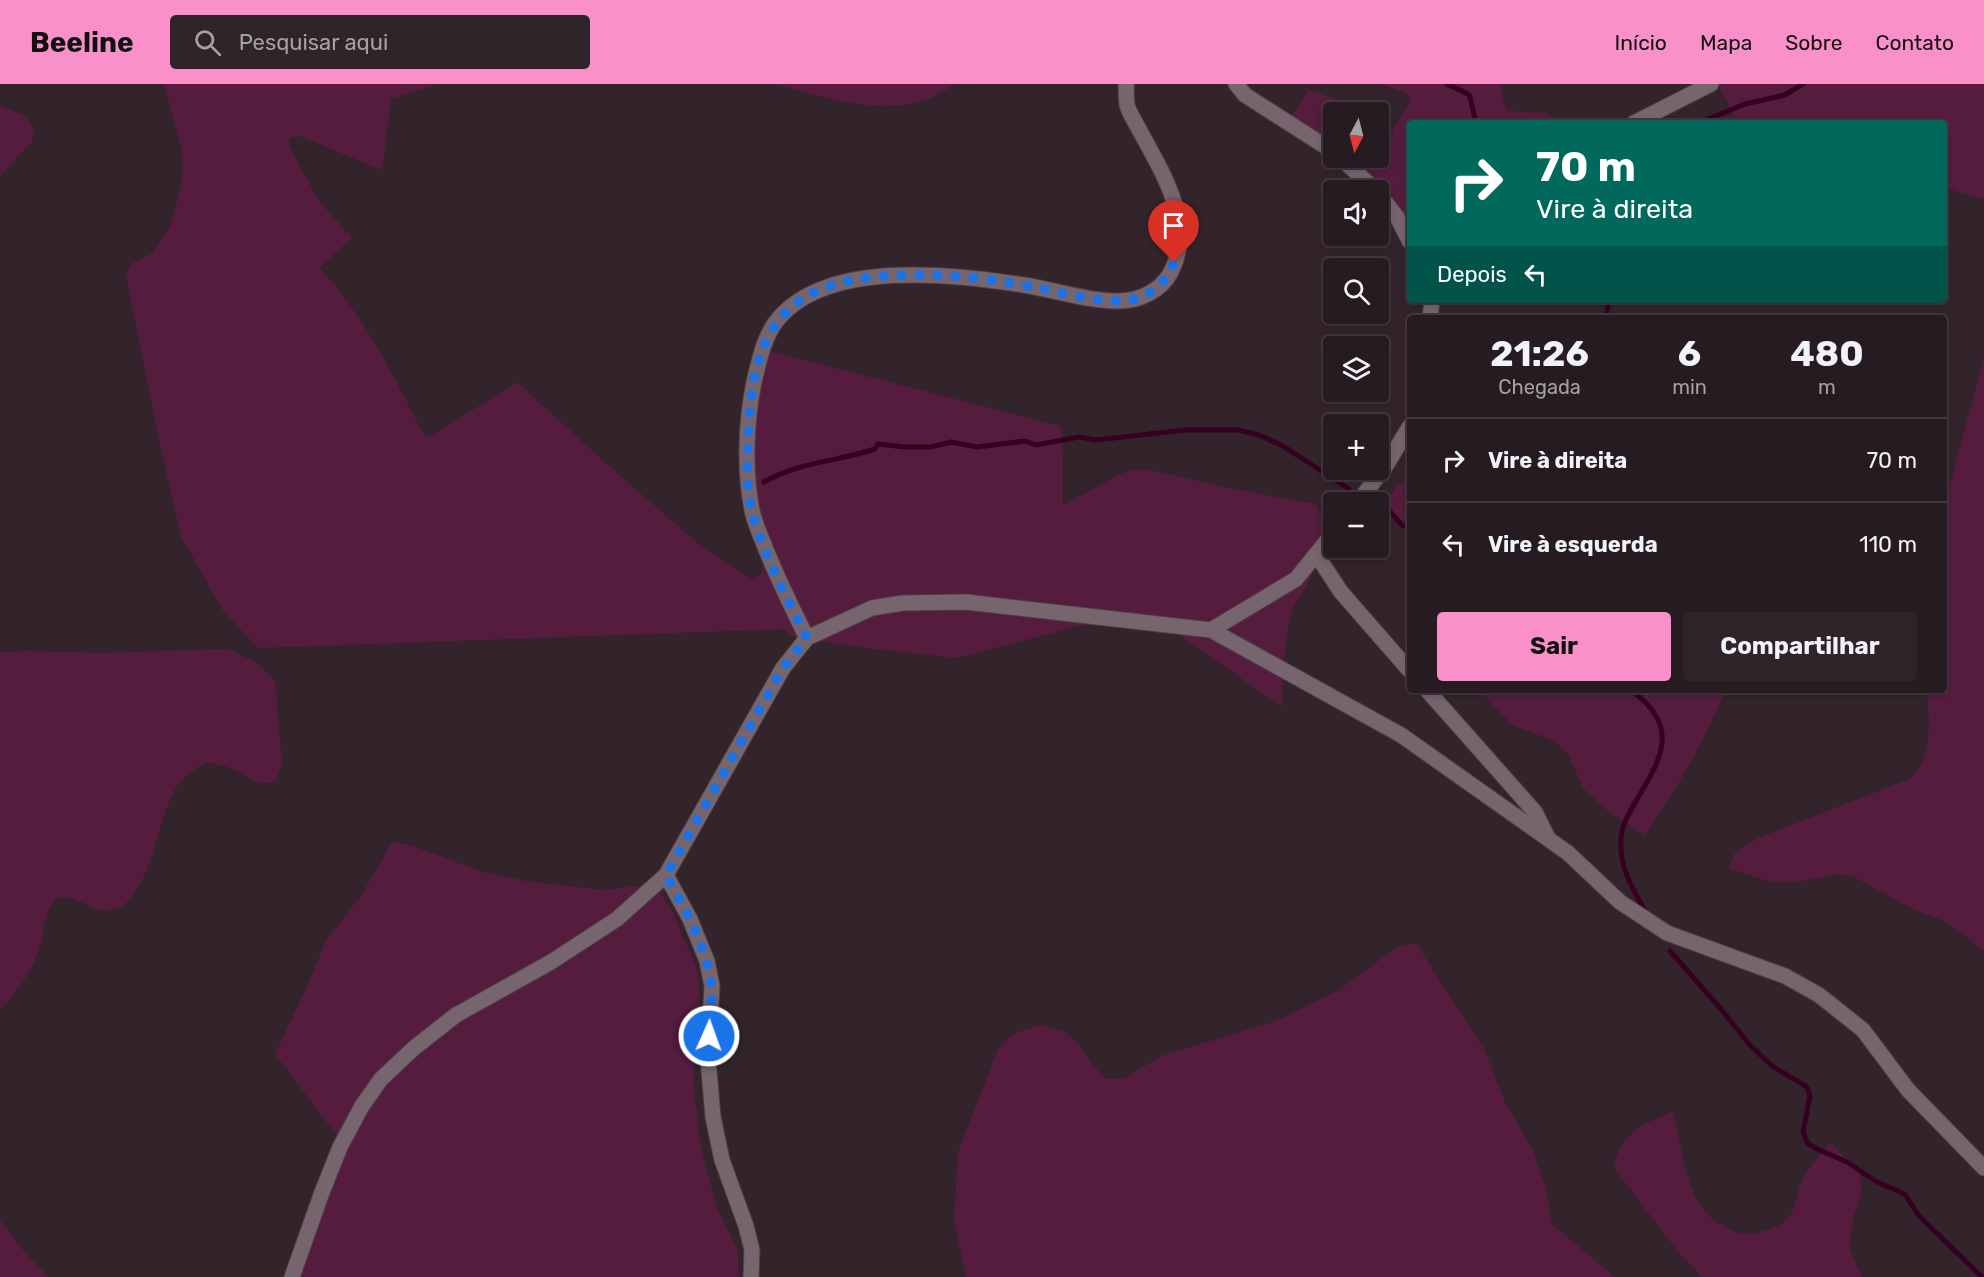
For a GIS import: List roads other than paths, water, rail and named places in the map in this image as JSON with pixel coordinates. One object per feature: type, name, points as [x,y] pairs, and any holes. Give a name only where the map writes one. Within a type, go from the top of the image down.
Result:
[{"type":"street","points":[[807,638],[772,566],[752,512],[747,465],[750,400],[761,352],[774,324],[796,302],[816,290],[847,281],[879,277],[937,275],[1024,285],[1082,297],[1119,301],[1140,298],[1156,290],[1170,274],[1179,250],[1179,219],[1172,194],[1127,106],[1126,84]]},
{"type":"street","points":[[1236,84],[1245,95],[1323,145]]},
{"type":"street","points":[[1640,120],[1711,84]]},
{"type":"street","points":[[1351,168],[1364,180]]},
{"type":"street","points":[[1389,208],[1407,237]]},
{"type":"street","points":[[1366,492],[1407,431]]},
{"type":"street","points":[[1211,630],[1296,579],[1323,545]]},
{"type":"street","points":[[1316,554],[1341,592],[1407,668]]},
{"type":"street","points":[[292,1277],[340,1147],[362,1106],[381,1079],[414,1048],[456,1015],[551,962],[617,919],[666,875],[783,668],[807,638],[872,608],[903,603],[966,602],[1211,630],[1401,735],[1568,854],[1620,902],[1667,933],[1785,976],[1819,995],[1863,1030],[1908,1090],[1984,1168]]},
{"type":"street","points":[[1430,693],[1535,812],[1550,841]]},
{"type":"street","points":[[666,875],[690,919],[707,961],[711,986],[708,1059],[713,1117],[722,1160],[746,1226],[752,1250],[751,1277]]},
{"type":"waterway","points":[[1447,84],[1468,94],[1475,120]]},
{"type":"waterway","points":[[1706,120],[1745,104],[1785,95],[1803,84]]},
{"type":"waterway","points":[[1606,315],[1608,303]]},
{"type":"waterway","points":[[764,482],[805,466],[875,449],[878,444],[931,447],[951,442],[977,447],[1025,441],[1036,445],[1079,437],[1096,440],[1184,430],[1238,430],[1259,435],[1283,446],[1349,489]]},
{"type":"waterway","points":[[1389,511],[1403,526],[1407,525]]},
{"type":"waterway","points":[[1634,693],[1657,717],[1662,743],[1653,770],[1626,819],[1621,839],[1625,870],[1648,916]]},
{"type":"waterway","points":[[1670,951],[1749,1044],[1772,1066],[1807,1087],[1810,1096],[1803,1132],[1808,1144],[1847,1162],[1877,1182],[1905,1194],[1919,1216],[1982,1277]]}]
